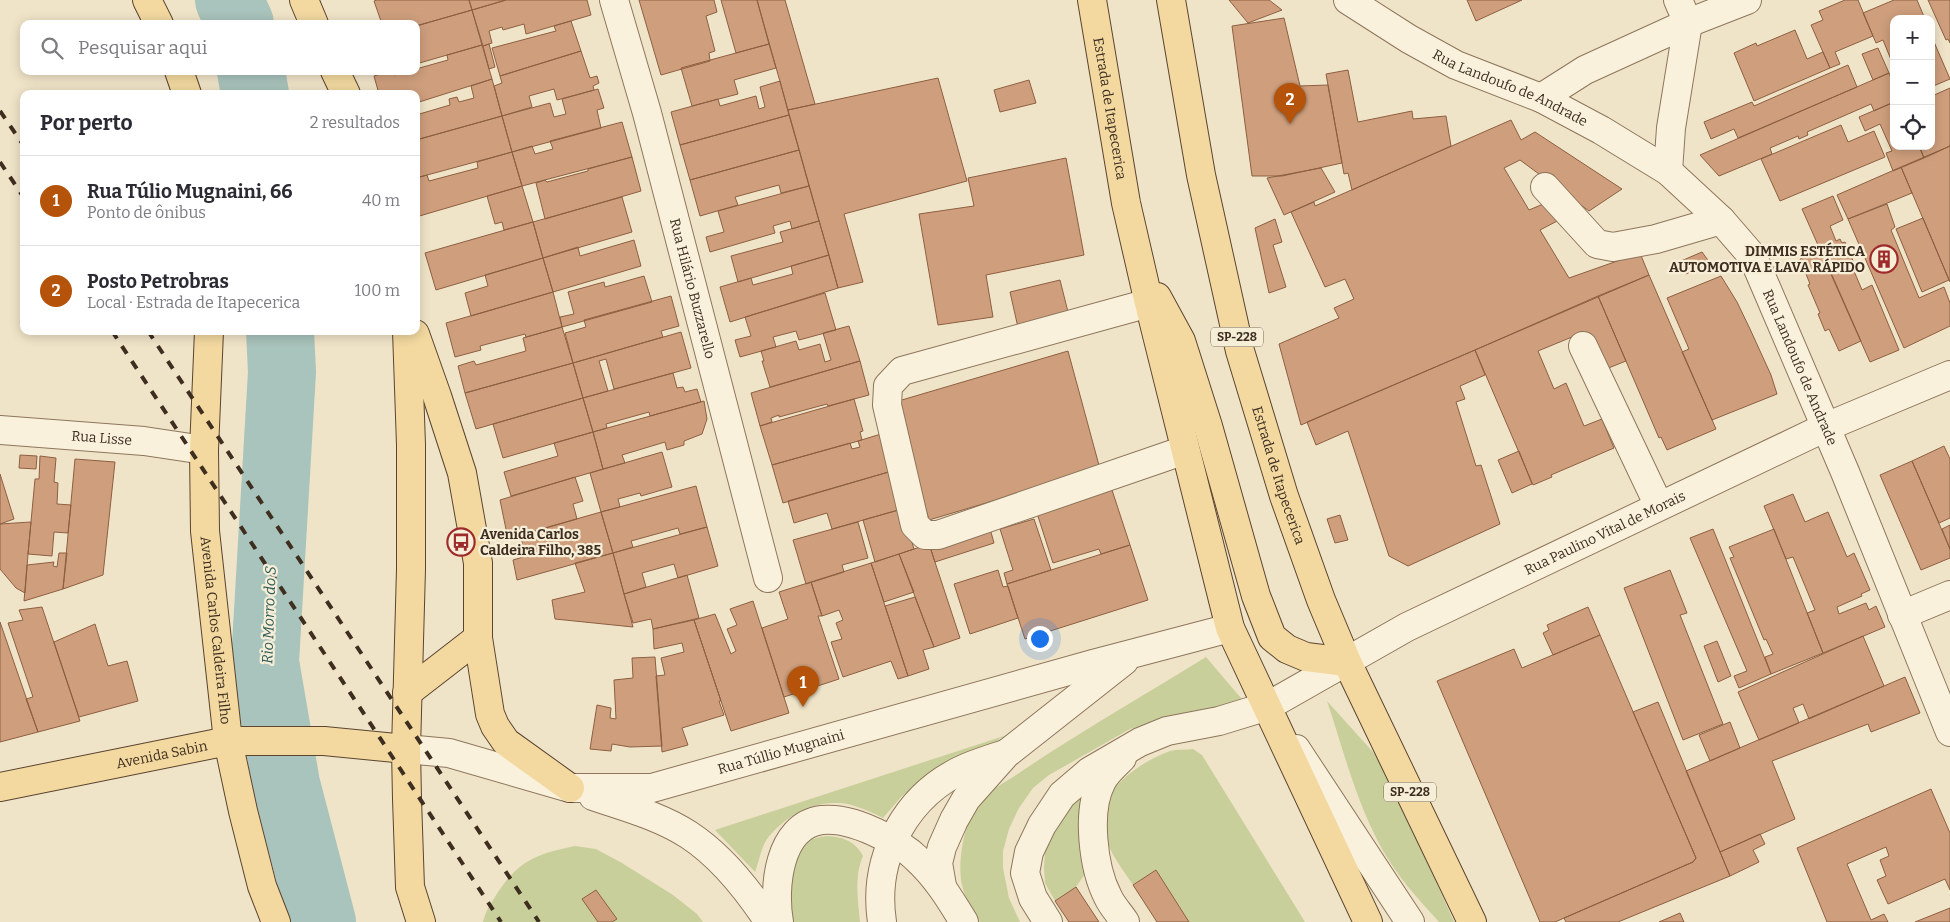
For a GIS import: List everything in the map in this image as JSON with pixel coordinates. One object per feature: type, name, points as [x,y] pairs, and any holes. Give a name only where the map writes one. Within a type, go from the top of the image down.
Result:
[{"type":"main road","points":[[148,0],[157,20]]},
{"type":"main road","points":[[304,0],[312,20]]},
{"type":"main road","name":"Estrada de Itapecerica","points":[[1092,0],[1126,203],[1149,304],[1230,628],[1368,922]]},
{"type":"main road","name":"Estrada de Itapecerica","points":[[1171,0],[1201,176],[1240,351],[1284,496],[1321,600],[1347,662],[1472,922]]},
{"type":"main road","points":[[181,75],[186,90]]},
{"type":"main road","points":[[338,75],[344,90]]},
{"type":"main road","points":[[1140,265],[1181,342],[1208,426],[1256,596],[1272,637],[1287,649],[1306,657],[1347,662]]},
{"type":"main road","name":"Avenida Carlos Caldeira Filho","points":[[209,335],[204,450],[205,530],[228,741],[262,886],[276,922]]},
{"type":"main road","points":[[407,335],[411,445],[411,569],[406,749],[410,887],[421,922]]},
{"type":"main road","points":[[415,335],[462,473],[478,563],[478,638],[490,714],[495,726],[506,742],[570,788]]},
{"type":"main road","points":[[407,693],[478,638]]},
{"type":"main road","name":"Avenida Sabin","points":[[0,787],[228,741],[324,741]]},
{"type":"main road","name":"Rua Túllio Mugnaini","points":[[324,741],[406,749]]},
{"type":"street","name":"Rua Hilário Buzzarello","points":[[614,0],[647,113],[768,578]]},
{"type":"street","name":"Rua Landoufo de Andrade","points":[[1348,0],[1409,39],[1456,65],[1541,98],[1601,130],[1668,171],[1721,220],[1753,257],[1826,427],[1950,732]]},
{"type":"street","points":[[1541,98],[1683,11],[1747,0]]},
{"type":"street","points":[[1668,171],[1683,11]]},
{"type":"street","points":[[1544,187],[1597,244],[1613,247],[1656,239],[1721,220]]},
{"type":"street","points":[[1149,304],[902,371],[888,386],[887,405],[915,525],[925,535],[938,535],[1185,450]]},
{"type":"street","points":[[1583,346],[1659,506]]},
{"type":"street","name":"Rua Paulino Vital de Morais","points":[[1140,742],[1167,731],[1219,721],[1268,706],[1407,627],[1826,427],[1950,375]]},
{"type":"street","name":"Rua Lisse","points":[[0,430],[144,441],[204,450]]},
{"type":"street","points":[[1902,616],[1950,595]]},
{"type":"street","name":"Rua Túllio Mugnaini","points":[[406,749],[449,753],[570,788],[652,788],[1230,628]]},
{"type":"street","points":[[942,886],[938,863],[942,847],[966,799],[1006,754],[1133,654]]},
{"type":"street","name":"Estrada de Itapecerica","points":[[1268,706],[1410,922]]},
{"type":"street","points":[[1048,922],[1033,898],[1025,873],[1029,852],[1042,825],[1062,795],[1090,771],[1140,742]]},
{"type":"street","points":[[1125,922],[1108,897],[1097,867],[1093,839],[1095,807],[1102,781],[1121,758],[1140,742]]},
{"type":"street","points":[[882,922],[880,888],[885,859],[892,841],[914,805],[940,783],[968,767],[1006,754]]},
{"type":"street","points":[[570,788],[668,823],[689,836],[732,874],[754,900],[769,922]]},
{"type":"street","points":[[779,922],[776,892],[779,867],[788,845],[799,831],[806,825],[820,820],[839,820],[865,827],[892,841],[916,858],[942,886],[964,922]]},
{"type":"green space","points":[[1206,657],[1258,718],[1212,708],[1130,729],[1049,775],[1033,788],[1019,808],[1009,829],[1003,851],[1003,868],[1009,898],[1020,922],[980,922],[963,890],[960,867],[962,845],[968,824],[975,807],[983,797],[1063,744]]},
{"type":"green space","points":[[1327,701],[1373,752],[1387,772],[1454,922],[1439,922],[1401,878],[1379,844],[1361,804]]},
{"type":"green space","points":[[1007,735],[935,774],[902,796],[883,818],[861,808],[842,803],[816,805],[797,813],[780,825],[767,839],[755,872],[715,830]]},
{"type":"green space","points":[[1193,749],[1202,755],[1305,922],[1189,922],[1156,870],[1133,885],[1118,863],[1104,832],[1103,823],[1108,799],[1115,788],[1135,769],[1159,756],[1170,751]]},
{"type":"green space","points":[[1082,794],[1088,801],[1079,837],[1080,854],[1085,874],[1076,887],[1055,901],[1045,883],[1045,847],[1054,824]]},
{"type":"green space","points":[[838,837],[852,843],[863,856],[858,872],[860,922],[794,922],[788,893],[794,860],[805,844],[816,838]]},
{"type":"green space","points":[[575,846],[596,849],[622,863],[673,895],[697,914],[703,922],[483,922],[485,914],[503,885],[519,868],[538,856]]},
{"type":"building","points":[[469,0],[472,10],[420,25],[420,20],[381,20],[374,1]]},
{"type":"building","points":[[469,0],[506,0],[472,10]]},
{"type":"building","points":[[506,0],[587,0],[591,15],[526,34],[524,24],[503,30],[502,27],[489,31],[492,43],[483,46],[472,10]]},
{"type":"building","points":[[639,0],[714,0],[717,12],[706,16],[715,51],[709,53],[710,61],[661,75]]},
{"type":"building","points":[[721,0],[757,0],[769,44],[736,53]]},
{"type":"building","points":[[757,0],[785,0],[815,104],[788,110]]},
{"type":"building","points":[[1229,0],[1269,0],[1282,10],[1248,23]]},
{"type":"building","points":[[1467,0],[1522,0],[1476,21]]},
{"type":"building","points":[[1845,0],[1858,0],[1873,36],[1835,52],[1840,64],[1830,68],[1811,25],[1823,20],[1819,11]]},
{"type":"building","points":[[1894,0],[1917,0],[1923,15],[1890,15],[1890,57],[1883,40],[1876,43],[1863,13]]},
{"type":"building","points":[[1928,0],[1950,0],[1950,43],[1948,39],[1946,40]]},
{"type":"building","points":[[472,10],[482,45],[420,63],[420,25]]},
{"type":"building","points":[[1284,18],[1300,86],[1328,85],[1342,163],[1282,176],[1252,176],[1232,26]]},
{"type":"building","points":[[571,21],[581,51],[500,76],[492,48],[556,31],[554,26]]},
{"type":"building","points":[[1795,30],[1807,59],[1823,52],[1830,68],[1754,101],[1734,53],[1756,43],[1757,46]]},
{"type":"building","points":[[489,44],[495,67],[489,69],[483,46]]},
{"type":"building","points":[[769,44],[776,68],[734,80],[738,94],[692,106],[681,68]]},
{"type":"building","points":[[1935,44],[1950,79],[1935,85]]},
{"type":"building","points":[[482,45],[492,79],[420,102],[420,90],[378,90],[374,76],[420,75],[420,68],[448,60],[447,55]]},
{"type":"building","points":[[1878,48],[1889,73],[1873,80],[1862,54]]},
{"type":"building","points":[[581,51],[590,78],[597,76],[599,83],[593,86],[594,90],[557,100],[554,89],[529,96],[532,107],[502,116],[494,86],[502,83],[500,76]]},
{"type":"building","points":[[1848,65],[1857,87],[1738,138],[1734,129],[1711,139],[1704,122],[1752,102],[1754,106]]},
{"type":"building","points":[[1348,70],[1358,122],[1412,111],[1413,119],[1446,116],[1451,146],[1352,190],[1348,173],[1344,174],[1326,74]]},
{"type":"building","points":[[1889,73],[1890,104],[1874,111],[1871,104],[1807,132],[1808,135],[1799,139],[1798,136],[1770,148],[1772,154],[1719,176],[1700,155]]},
{"type":"building","points":[[938,78],[967,181],[844,214],[863,282],[838,288],[788,110]]},
{"type":"building","points":[[492,79],[502,116],[420,139],[420,114],[450,105],[449,99],[457,97],[459,102],[474,98],[471,86]]},
{"type":"building","points":[[1029,80],[1036,103],[1000,112],[994,90]]},
{"type":"building","points":[[780,81],[789,115],[680,145],[671,112],[718,99],[720,106],[756,96],[759,109],[765,107],[760,87]]},
{"type":"building","points":[[1950,88],[1950,146],[1924,158],[1921,150],[1935,150],[1935,95]]},
{"type":"building","points":[[598,89],[604,108],[597,110],[601,128],[512,152],[502,116],[550,103],[554,117],[566,114],[562,99]]},
{"type":"building","points":[[1890,104],[1890,146],[1880,124],[1865,131],[1859,117]]},
{"type":"building","points":[[789,115],[799,150],[690,180],[680,145]]},
{"type":"building","points":[[502,116],[512,152],[420,177],[420,139]]},
{"type":"building","points":[[1511,120],[1521,140],[1535,132],[1622,189],[1589,211],[1520,160],[1504,168],[1529,210],[1548,202],[1561,219],[1540,230],[1569,278],[1640,253],[1649,275],[1301,425],[1279,344],[1339,318],[1334,308],[1354,299],[1345,279],[1325,287],[1291,212],[1314,202],[1315,206]]},
{"type":"building","points":[[622,122],[632,157],[522,186],[512,152],[532,146],[535,154],[553,149],[550,141]]},
{"type":"building","points":[[1841,125],[1848,142],[1874,131],[1885,157],[1780,201],[1761,159]]},
{"type":"building","points":[[1950,146],[1950,282],[1901,167]]},
{"type":"building","points":[[799,150],[809,186],[781,193],[779,185],[735,197],[738,205],[700,216],[690,180]]},
{"type":"building","points":[[1921,150],[1924,158],[1893,171],[1886,153]]},
{"type":"building","points":[[512,152],[522,186],[420,216],[420,177],[427,175],[429,181],[478,168],[477,162]]},
{"type":"building","points":[[632,157],[641,191],[545,219],[536,183],[588,171],[588,169]]},
{"type":"building","points":[[1066,158],[1084,255],[986,275],[993,317],[938,325],[919,214],[974,206],[968,178]]},
{"type":"building","points":[[1901,167],[1912,193],[1848,219],[1837,195]]},
{"type":"building","points":[[1321,168],[1335,192],[1284,215],[1267,178]]},
{"type":"building","points":[[522,186],[533,222],[504,230],[502,222],[495,224],[487,196]]},
{"type":"building","points":[[809,186],[819,221],[792,229],[790,221],[773,226],[775,233],[710,252],[706,237],[724,232],[718,211]]},
{"type":"building","points":[[1833,196],[1843,220],[1830,226],[1836,241],[1840,239],[1842,243],[1845,242],[1854,263],[1851,264],[1862,290],[1872,285],[1899,350],[1870,362],[1802,209]]},
{"type":"building","points":[[622,197],[632,232],[543,258],[533,222]]},
{"type":"building","name":"DIMMIS ESTÉTICA AUTOMOTIVA E LAVA RÁPIDO","points":[[1887,204],[1895,227],[1891,230],[1919,298],[1944,287],[1950,303],[1950,326],[1904,348],[1848,219]]},
{"type":"building","points":[[1923,218],[1949,280],[1922,292],[1896,229]]},
{"type":"building","points":[[1275,219],[1282,242],[1273,245],[1286,287],[1269,293],[1255,228]]},
{"type":"building","points":[[819,221],[829,255],[738,282],[731,256],[783,242],[780,232]]},
{"type":"building","points":[[533,222],[543,258],[436,290],[425,253]]},
{"type":"building","points":[[634,240],[641,266],[553,292],[543,258],[578,247],[580,256]]},
{"type":"building","points":[[1821,250],[1861,341],[1839,351],[1829,329],[1825,331],[1800,259]]},
{"type":"building","points":[[1702,252],[1710,263],[1686,274],[1681,261]]},
{"type":"building","points":[[829,255],[838,288],[730,322],[720,287],[751,278],[753,285],[793,274],[791,266]]},
{"type":"building","points":[[543,258],[553,292],[471,316],[465,293],[488,286],[485,275]]},
{"type":"building","points":[[1649,275],[1716,429],[1667,450],[1661,437],[1659,438],[1598,296]]},
{"type":"building","points":[[644,276],[652,302],[562,327],[560,317],[574,314],[568,292],[604,282],[605,287]]},
{"type":"building","points":[[1721,276],[1737,302],[1750,329],[1771,375],[1777,394],[1712,420],[1682,352],[1689,349],[1667,298]]},
{"type":"building","points":[[1060,280],[1069,316],[1019,332],[1010,292]]},
{"type":"building","points":[[553,292],[562,327],[526,337],[525,334],[480,346],[481,350],[455,357],[446,323]]},
{"type":"building","points":[[825,293],[836,330],[799,340],[796,331],[773,337],[776,347],[740,357],[735,340],[751,336],[745,317]]},
{"type":"building","points":[[671,296],[679,326],[661,331],[663,337],[573,363],[565,333],[586,327],[584,320]]},
{"type":"building","points":[[1598,296],[1626,361],[1601,371],[1584,332],[1538,351],[1554,389],[1566,383],[1584,426],[1602,419],[1614,448],[1551,475],[1552,477],[1533,485],[1475,350]]},
{"type":"building","points":[[849,326],[860,361],[770,387],[761,351],[796,341],[799,350],[820,344],[825,362],[831,360],[823,333]]},
{"type":"building","points":[[562,327],[573,363],[465,393],[458,366],[474,361],[476,365],[526,351],[523,338]]},
{"type":"building","points":[[681,332],[691,368],[614,389],[606,359],[599,361],[608,391],[583,398],[573,363]]},
{"type":"building","points":[[1475,350],[1485,375],[1460,386],[1465,399],[1456,402],[1476,466],[1481,465],[1500,524],[1408,566],[1389,556],[1348,431],[1316,445],[1307,422]]},
{"type":"building","points":[[1068,351],[1100,469],[929,520],[895,402]]},
{"type":"building","points":[[860,361],[869,395],[779,417],[779,415],[771,418],[772,422],[760,426],[751,393]]},
{"type":"building","points":[[573,363],[583,398],[476,429],[465,393]]},
{"type":"building","points":[[673,373],[677,388],[683,387],[685,392],[697,389],[701,402],[650,416],[649,412],[606,424],[607,428],[593,432],[583,398]]},
{"type":"building","points":[[583,398],[593,432],[503,458],[493,424]]},
{"type":"building","points":[[854,399],[863,431],[860,432],[862,440],[772,465],[760,426]]},
{"type":"building","points":[[704,401],[707,419],[702,434],[684,441],[684,445],[667,450],[665,442],[622,455],[625,463],[603,469],[593,432]]},
{"type":"building","points":[[593,432],[603,469],[511,496],[504,472],[558,456],[554,443]]},
{"type":"building","points":[[881,434],[892,471],[783,503],[772,465],[850,443],[852,449],[860,447],[858,441]]},
{"type":"building","points":[[1944,446],[1950,459],[1950,518],[1939,523],[1912,461]]},
{"type":"building","points":[[1519,451],[1532,484],[1512,493],[1498,460]]},
{"type":"building","points":[[662,452],[672,487],[641,496],[640,493],[618,499],[620,507],[601,512],[590,473]]},
{"type":"building","points":[[20,455],[37,456],[36,469],[19,468]]},
{"type":"building","points":[[40,456],[56,458],[54,482],[58,483],[57,504],[71,505],[68,533],[54,532],[52,556],[28,554],[35,479],[39,479]]},
{"type":"building","points":[[75,459],[115,462],[103,575],[63,589]]},
{"type":"building","points":[[1912,461],[1950,549],[1950,558],[1921,570],[1880,475]]},
{"type":"building","points":[[892,471],[902,509],[832,529],[827,513],[794,523],[788,501]]},
{"type":"building","points":[[0,474],[14,519],[0,524]]},
{"type":"building","points":[[575,477],[583,501],[573,504],[577,519],[508,539],[500,500]]},
{"type":"building","points":[[696,486],[707,527],[680,534],[678,528],[631,541],[633,547],[613,553],[601,512]]},
{"type":"building","points":[[1111,487],[1130,545],[1101,554],[1099,549],[1053,563],[1036,510]]},
{"type":"building","points":[[1793,494],[1805,522],[1828,512],[1847,557],[1854,553],[1870,590],[1861,594],[1862,596],[1837,607],[1839,614],[1866,603],[1869,610],[1876,606],[1885,627],[1823,653],[1807,613],[1815,610],[1793,557],[1786,559],[1764,506]]},
{"type":"building","points":[[902,509],[914,549],[875,562],[863,520]]},
{"type":"building","points":[[601,512],[613,553],[517,580],[513,560],[526,556],[520,535]]},
{"type":"building","points":[[1340,515],[1348,540],[1335,543],[1327,519]]},
{"type":"building","points":[[1034,519],[1051,570],[1007,584],[1004,573],[1013,570],[1000,529]]},
{"type":"building","points":[[31,522],[25,593],[16,588],[0,569],[0,524]]},
{"type":"building","points":[[858,522],[868,558],[842,565],[844,572],[806,584],[793,540]]},
{"type":"building","points":[[989,525],[994,543],[935,562],[929,544]]},
{"type":"building","points":[[1950,525],[1950,549],[1942,529]]},
{"type":"building","points":[[707,527],[718,566],[678,578],[674,564],[642,573],[646,587],[624,594],[613,553]]},
{"type":"building","points":[[1713,529],[1771,674],[1739,688],[1734,676],[1747,671],[1690,538]]},
{"type":"building","points":[[1774,529],[1823,653],[1771,674],[1765,657],[1773,654],[1766,639],[1764,640],[1730,558],[1734,557],[1729,547]]},
{"type":"building","points":[[929,544],[960,638],[934,647],[899,554]]},
{"type":"building","points":[[1130,545],[1148,600],[1025,639],[1007,584]]},
{"type":"building","points":[[59,553],[67,553],[63,589],[24,601],[27,565],[54,562],[53,566],[57,567]]},
{"type":"building","points":[[613,553],[633,627],[555,619],[552,600],[585,592],[575,563]]},
{"type":"building","points":[[899,554],[914,592],[884,602],[871,563]]},
{"type":"building","points":[[871,563],[908,676],[898,679],[891,661],[843,677],[831,642],[842,639],[836,623],[843,620],[839,610],[822,616],[811,582]]},
{"type":"building","points":[[998,570],[1003,587],[1008,586],[1018,618],[970,634],[954,584]]},
{"type":"building","points":[[1670,570],[1687,613],[1680,615],[1723,724],[1683,740],[1624,588]]},
{"type":"building","points":[[687,575],[699,618],[653,629],[651,619],[633,623],[624,594]]},
{"type":"building","points":[[811,582],[822,616],[818,616],[839,679],[784,697],[762,628],[788,619],[779,592]]},
{"type":"building","points":[[915,597],[934,647],[923,650],[929,669],[908,676],[885,606]]},
{"type":"building","points":[[753,601],[789,713],[731,731],[694,620],[715,614],[731,654],[736,651],[727,629],[737,625],[730,609]]},
{"type":"building","points":[[42,607],[80,721],[38,732],[26,699],[33,697],[8,623],[23,620],[19,610]]},
{"type":"building","points":[[1588,607],[1600,635],[1553,655],[1543,633],[1549,630],[1547,625]]},
{"type":"building","points":[[694,620],[724,715],[682,728],[688,745],[662,752],[656,676],[665,675],[661,658],[684,652],[682,643],[654,649],[653,629]]},
{"type":"building","points":[[0,622],[38,732],[0,742]]},
{"type":"building","points":[[95,624],[108,666],[127,661],[138,701],[79,717],[54,642]]},
{"type":"building","points":[[1600,635],[1696,858],[1693,862],[1555,922],[1540,922],[1437,681],[1514,649],[1522,668]]},
{"type":"building","points":[[1863,636],[1884,686],[1809,719],[1803,704],[1793,708],[1799,723],[1759,740],[1738,692]]},
{"type":"building","points":[[1717,641],[1731,676],[1718,682],[1704,646]]},
{"type":"building","points":[[655,657],[662,746],[630,747],[612,744],[611,751],[590,749],[597,705],[611,708],[610,718],[616,719],[614,680],[633,678],[632,658]]},
{"type":"building","points":[[1905,677],[1920,713],[1871,732],[1868,724],[1772,761],[1795,819],[1720,852],[1686,771]]},
{"type":"building","points":[[1658,702],[1730,876],[1618,922],[1566,922],[1564,918],[1693,862],[1696,858],[1633,712]]},
{"type":"building","points":[[1730,722],[1740,748],[1710,761],[1699,735]]},
{"type":"building","points":[[1931,789],[1950,833],[1950,890],[1945,879],[1888,904],[1877,880],[1886,876],[1880,860],[1889,856],[1886,847],[1847,864],[1871,920],[1884,914],[1888,922],[1827,922],[1797,848]]},
{"type":"building","points":[[1760,834],[1765,844],[1753,850],[1759,862],[1730,876],[1720,852]]},
{"type":"building","points":[[1156,870],[1189,922],[1157,922],[1133,885]]},
{"type":"building","points":[[1076,887],[1099,922],[1069,922],[1055,901]]},
{"type":"building","points":[[596,890],[617,919],[612,922],[598,922],[582,899]]},
{"type":"building","points":[[1950,908],[1950,922],[1915,922]]},
{"type":"building","points":[[1680,913],[1684,922],[1659,922]]},
{"type":"waterway","name":"Rio Morro do S","points":[[229,0],[238,20]]},
{"type":"waterway","name":"Rio Morro do S","points":[[252,75],[254,90]]},
{"type":"waterway","name":"Rio Morro do S","points":[[280,335],[282,372],[265,662],[286,784],[322,922]]},
{"type":"railway","points":[[0,111],[20,140]]},
{"type":"railway","points":[[0,162],[20,192]]},
{"type":"railway","points":[[115,335],[501,922]]},
{"type":"railway","points":[[151,335],[539,922]]},
{"type":"place","name":"Posto Petrobras","points":[[1290,124]]},
{"type":"place","name":"DIMMIS ESTÉTICA AUTOMOTIVA E LAVA RÁPIDO","points":[[1884,259]]},
{"type":"place","name":"Avenida Carlos Caldeira Filho, 385","points":[[461,542]]},
{"type":"place","name":"Rua Túlio Mugnaini, 66","points":[[803,707]]}]
